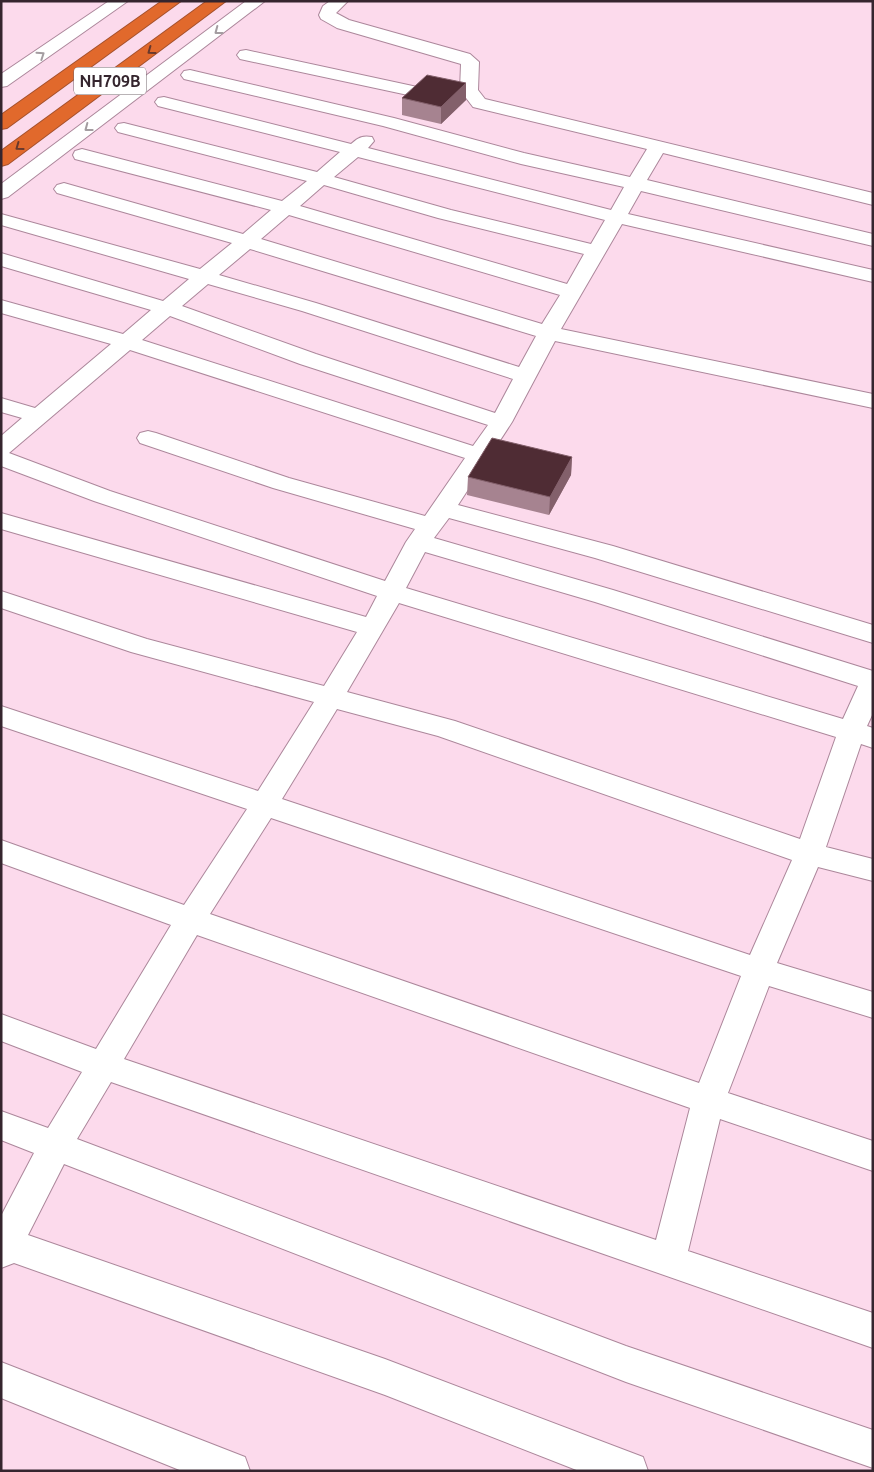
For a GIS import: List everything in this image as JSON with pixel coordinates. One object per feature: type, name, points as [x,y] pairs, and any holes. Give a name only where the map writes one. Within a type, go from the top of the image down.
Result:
[{"type":"highway","name":"NH709B","points":[[1,124],[173,1]]},
{"type":"highway","name":"NH709B","points":[[1,160],[218,1]]},
{"type":"street","points":[[1,82],[120,1]]},
{"type":"street","points":[[1,193],[257,1]]},
{"type":"street","points":[[340,1],[329,10],[327,15],[332,19],[343,24],[464,58],[470,62],[468,89],[471,97],[479,103],[873,198]]},
{"type":"street","points":[[246,55],[422,94]]},
{"type":"street","points":[[1,448],[422,94],[443,81],[469,72]]},
{"type":"street","points":[[190,75],[388,122],[522,158],[873,240]]},
{"type":"street","points":[[164,102],[617,217],[873,276]]},
{"type":"street","points":[[124,128],[321,179],[445,214],[596,251]]},
{"type":"street","points":[[629,1471],[385,1377],[2,1246],[56,1145],[190,920],[265,804],[372,628],[390,592],[431,526],[501,422],[548,333],[617,217],[634,183],[658,146]]},
{"type":"street","points":[[82,155],[286,208],[573,292]]},
{"type":"street","points":[[64,190],[246,241],[548,333],[873,402]]},
{"type":"street","points":[[3,219],[309,307],[525,376]]},
{"type":"street","points":[[1,259],[166,308],[308,359],[501,422]]},
{"type":"street","points":[[1,306],[126,342],[478,455]]},
{"type":"street","points":[[1,405],[39,416]]},
{"type":"street","points":[[148,438],[281,482],[431,526],[604,596],[873,681],[862,735],[758,970],[708,1101],[668,1261]]},
{"type":"street","points":[[1,458],[102,496],[390,592],[862,735]]},
{"type":"street","points":[[1,520],[372,628]]},
{"type":"street","points":[[431,526],[604,552],[873,634]]},
{"type":"street","points":[[1,599],[140,646],[445,728],[809,854],[873,870]]},
{"type":"street","points":[[1,716],[758,970],[873,1005]]},
{"type":"street","points":[[1,851],[190,920],[708,1101],[873,1156]]},
{"type":"street","points":[[1,1027],[104,1066],[873,1331]]},
{"type":"street","points":[[1,1125],[626,1364],[873,1449]]},
{"type":"street","points":[[1,1380],[231,1471]]},
{"type":"building","points":[[427,75],[466,83],[441,107],[402,98]]},
{"type":"building","points":[[492,438],[572,457],[550,497],[468,477]]}]
